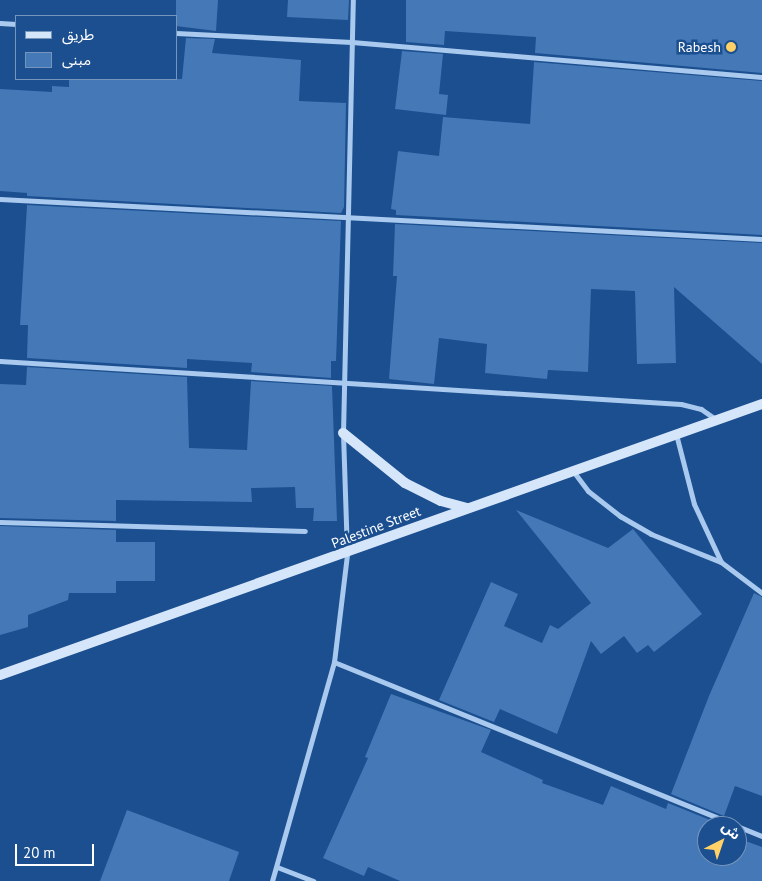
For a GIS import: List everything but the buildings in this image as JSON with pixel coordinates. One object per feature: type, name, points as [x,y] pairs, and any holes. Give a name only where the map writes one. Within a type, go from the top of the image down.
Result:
[{"type":"street","points":[[272,881],[334,662],[347,554],[343,433],[353,0]]},
{"type":"street","points":[[0,24],[15,24]]},
{"type":"street","points":[[178,33],[352,42],[762,77]]},
{"type":"street","points":[[0,199],[762,239]]},
{"type":"street","points":[[0,361],[681,404],[701,409],[717,420]]},
{"type":"street","name":"Palestine Street","points":[[0,675],[347,554],[467,508],[762,404]]},
{"type":"street","points":[[343,433],[405,484],[441,501],[467,508]]},
{"type":"street","points":[[676,434],[694,504],[721,562]]},
{"type":"street","points":[[573,471],[588,491],[620,516],[651,534],[721,562],[762,593]]},
{"type":"street","points":[[0,522],[305,531]]},
{"type":"street","points":[[334,662],[712,816]]},
{"type":"street","points":[[747,830],[762,836]]},
{"type":"street","points":[[277,867],[313,881]]},
{"type":"place","name":"Rabesh","points":[[731,47]]}]
